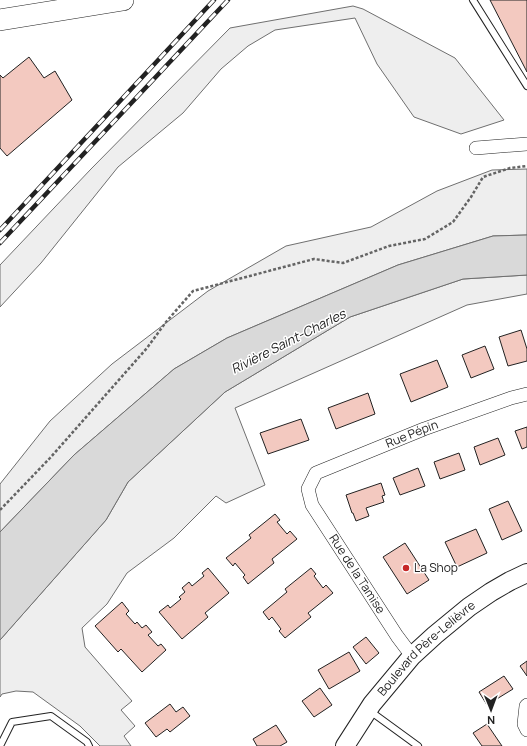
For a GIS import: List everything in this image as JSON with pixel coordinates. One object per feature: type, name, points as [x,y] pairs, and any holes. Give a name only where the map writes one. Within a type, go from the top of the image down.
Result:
[{"type":"main road","points":[[0,20],[123,0]]},
{"type":"main road","name":"Boulevard Père-Lelièvre","points":[[345,746],[372,704],[412,656],[434,635],[469,607],[491,592],[527,573]]},
{"type":"street","points":[[476,148],[527,144]]},
{"type":"street","name":"Rue Pépin","points":[[308,489],[316,473],[424,429],[527,394]]},
{"type":"street","name":"Rue de la Tamise","points":[[308,489],[312,504],[397,636],[412,656]]},
{"type":"street","points":[[527,705],[524,724],[527,730]]},
{"type":"lane","points":[[473,0],[527,86]]},
{"type":"lane","points":[[369,710],[418,746]]},
{"type":"lane","points":[[0,746],[12,722],[51,716],[87,742],[89,746]]},
{"type":"path","points":[[0,510],[50,458],[147,348],[166,322],[194,291],[314,259],[343,263],[390,246],[425,239],[453,222],[483,177],[510,168],[527,166]]},
{"type":"shaded area","points":[[353,6],[363,9],[455,58],[504,120],[461,134],[414,117],[377,64],[355,18],[275,30],[248,46],[221,69],[183,113],[118,167],[41,263],[0,307],[0,265],[91,169],[230,28]]},
{"type":"shaded area","points":[[527,169],[527,235],[493,236],[398,265],[227,338],[174,369],[74,455],[0,532],[0,484],[50,421],[112,364],[208,291],[286,246],[371,227],[437,191],[492,170]]},
{"type":"shaded area","points":[[527,275],[527,294],[467,305],[235,408],[265,485],[226,503],[216,496],[174,538],[127,573],[107,604],[82,628],[85,647],[132,701],[121,710],[135,726],[124,736],[131,746],[100,746],[80,726],[33,692],[16,691],[2,694],[0,697],[0,640],[106,520],[128,482],[225,392],[350,317],[463,279]]},
{"type":"water","name":"Rivière Saint-Charles","points":[[527,235],[527,275],[463,279],[350,317],[225,392],[128,482],[106,520],[0,640],[0,532],[74,455],[174,369],[227,338],[398,265],[493,236]]},
{"type":"building","points":[[490,0],[527,0],[527,72]]},
{"type":"building","points":[[29,57],[44,78],[55,71],[72,100],[7,156],[0,148],[0,75],[3,78]]},
{"type":"building","points":[[521,330],[527,349],[527,361],[508,366],[499,337]]},
{"type":"building","points":[[485,346],[494,369],[471,378],[462,355]]},
{"type":"building","points":[[437,360],[448,387],[411,402],[400,374]]},
{"type":"building","points":[[368,393],[375,414],[336,429],[328,408]]},
{"type":"building","points":[[301,419],[309,440],[268,454],[260,433]]},
{"type":"building","points":[[527,427],[527,447],[522,449],[515,431]]},
{"type":"building","points":[[498,438],[505,455],[480,465],[474,447]]},
{"type":"building","points":[[459,453],[465,470],[440,479],[434,462]]},
{"type":"building","points":[[418,468],[425,486],[400,495],[393,478]]},
{"type":"building","points":[[381,483],[385,495],[382,496],[384,502],[366,508],[369,516],[356,521],[346,495]]},
{"type":"building","points":[[508,501],[522,531],[502,540],[489,509]]},
{"type":"building","points":[[275,514],[280,520],[277,522],[287,534],[290,531],[297,539],[272,559],[274,563],[248,584],[243,577],[245,575],[235,563],[233,566],[226,558],[251,538],[249,535]]},
{"type":"building","points":[[476,529],[487,553],[457,567],[445,542]]},
{"type":"building","name":"La Shop","points":[[405,543],[429,580],[407,594],[383,557]]},
{"type":"building","points":[[208,568],[229,593],[205,613],[208,617],[182,639],[159,612],[168,605],[170,608],[181,599],[179,597],[185,592],[182,588],[189,582],[192,586],[204,576],[202,573]]},
{"type":"building","points":[[311,568],[316,574],[314,576],[323,588],[326,585],[333,593],[308,613],[311,617],[285,638],[279,631],[281,629],[272,617],[269,620],[263,612],[287,592],[285,589]]},
{"type":"building","points":[[122,602],[129,611],[126,614],[135,624],[137,622],[142,628],[146,625],[152,632],[148,635],[158,646],[161,644],[166,650],[142,672],[121,649],[118,652],[95,626]]},
{"type":"building","points":[[366,637],[379,653],[366,664],[353,647]]},
{"type":"building","points":[[349,652],[360,671],[329,689],[318,670]]},
{"type":"building","points":[[527,661],[527,676],[520,666]]},
{"type":"building","points":[[504,676],[513,689],[487,705],[479,692]]},
{"type":"building","points":[[320,688],[332,705],[314,717],[302,701]]},
{"type":"building","points":[[170,704],[176,712],[183,707],[190,716],[170,732],[167,729],[156,737],[145,723]]},
{"type":"building","points":[[487,724],[502,746],[482,746],[473,733]]},
{"type":"building","points":[[276,725],[287,742],[280,746],[257,746],[253,739]]},
{"type":"railway","points":[[0,230],[214,0]]},
{"type":"railway","points":[[0,243],[228,0]]},
{"type":"place","name":"La Shop","points":[[406,568]]}]
